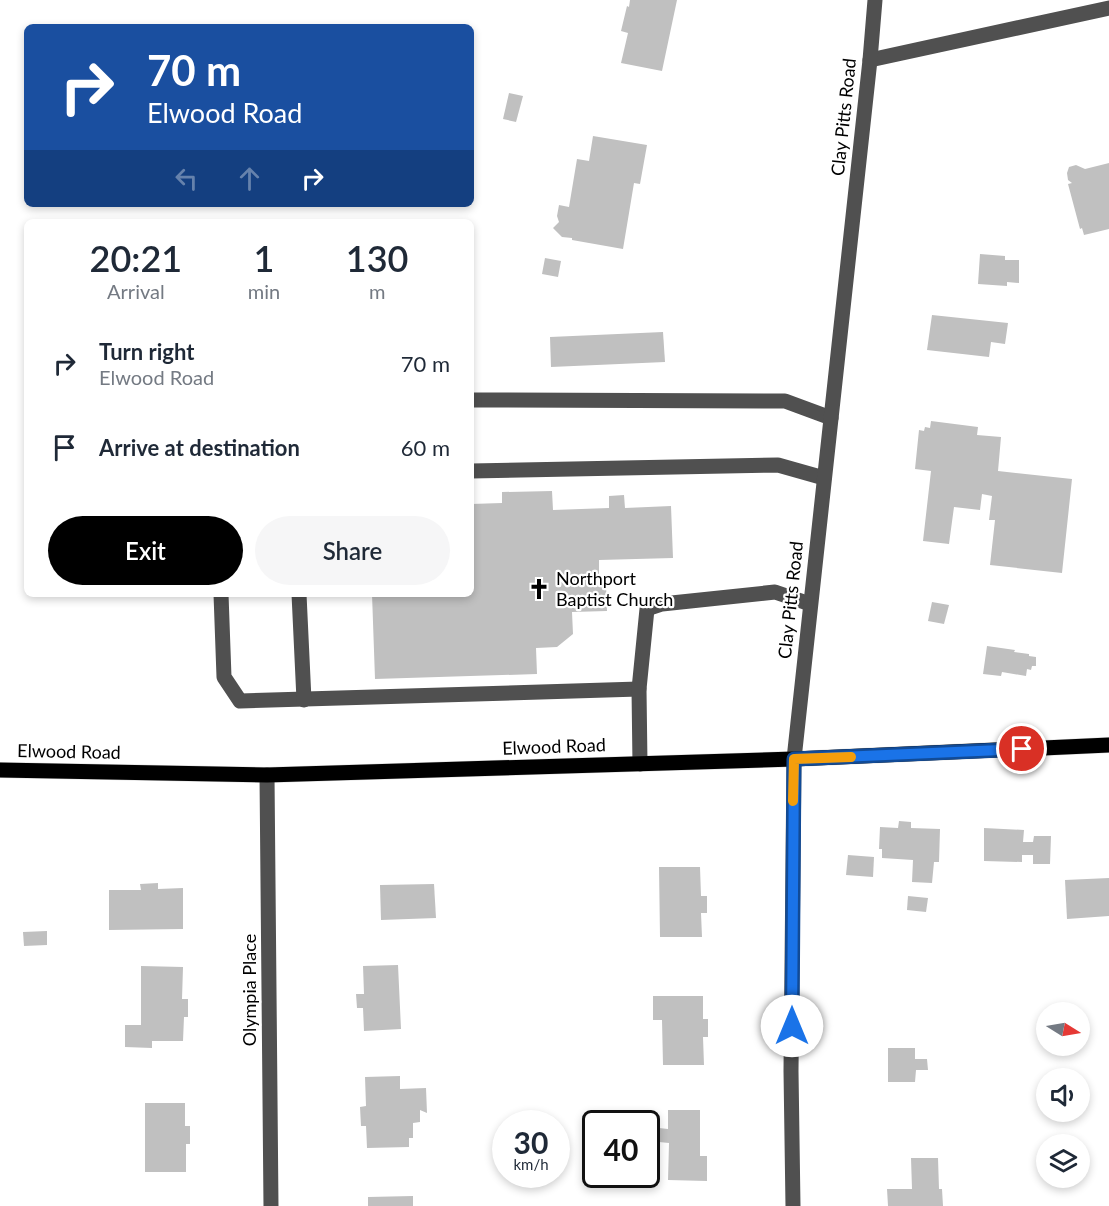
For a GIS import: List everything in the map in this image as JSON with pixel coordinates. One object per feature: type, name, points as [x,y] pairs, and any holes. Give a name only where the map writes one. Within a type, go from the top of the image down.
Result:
[{"type":"main road","name":"Elwood Road","points":[[0,770],[267,775],[794,759],[1109,745]]},
{"type":"street","name":"Clay Pitts Road","points":[[793,1206],[791,1059],[794,759],[875,0]]},
{"type":"street","points":[[870,60],[1109,8]]},
{"type":"street","points":[[474,400],[785,400],[831,418]]},
{"type":"street","points":[[474,471],[778,465],[825,478]]},
{"type":"street","points":[[640,764],[639,689],[647,609],[663,604],[775,592],[810,604]]},
{"type":"street","points":[[221,597],[224,677],[240,701],[639,689]]},
{"type":"street","points":[[299,597],[304,700]]},
{"type":"street","name":"Olympia Place","points":[[267,775],[271,1206]]},
{"type":"building","points":[[630,0],[677,0],[662,71],[621,63],[628,33],[621,31]]},
{"type":"building","points":[[509,93],[523,96],[516,122],[503,119]]},
{"type":"building","points":[[593,136],[647,145],[640,184],[634,183],[623,249],[562,237],[553,228],[559,222],[557,216],[559,205],[569,207],[577,159],[589,161]]},
{"type":"building","points":[[1109,163],[1109,229],[1084,235],[1082,228],[1080,229],[1068,184],[1072,183],[1068,180],[1069,167],[1076,165],[1085,169]]},
{"type":"building","points":[[980,254],[1005,256],[1005,260],[1019,260],[1019,283],[1007,282],[1007,286],[978,284]]},
{"type":"building","points":[[545,258],[561,261],[558,277],[542,274]]},
{"type":"building","points":[[932,315],[1008,323],[1005,344],[991,342],[989,357],[927,350]]},
{"type":"building","points":[[663,332],[665,362],[551,367],[550,337]]},
{"type":"building","points":[[931,421],[978,427],[977,435],[1001,437],[998,471],[1072,479],[1062,573],[990,565],[995,520],[989,520],[992,496],[982,494],[980,510],[954,507],[949,544],[923,541],[931,471],[915,469],[919,430],[924,431],[925,427],[930,428]]},
{"type":"building","name":"Northport Baptist Church","points":[[552,491],[553,510],[609,508],[609,496],[624,495],[625,508],[671,506],[673,558],[599,560],[599,584],[606,584],[607,611],[572,612],[573,634],[557,647],[536,648],[537,674],[375,679],[372,597],[474,597],[474,504],[502,503],[502,492]]},
{"type":"building","points":[[932,602],[949,605],[944,624],[928,621]]},
{"type":"building","points":[[987,646],[1029,654],[1029,656],[1036,657],[1036,666],[1032,666],[1031,670],[1027,669],[1026,676],[1002,672],[1001,676],[983,674]]},
{"type":"building","points":[[899,821],[911,822],[911,828],[940,829],[939,862],[934,862],[932,883],[912,882],[913,860],[882,858],[882,849],[879,849],[880,827],[898,828]]},
{"type":"building","points":[[984,828],[1024,830],[1023,842],[1033,842],[1034,836],[1051,836],[1050,864],[1033,864],[1033,855],[1022,855],[1022,862],[984,861]]},
{"type":"building","points":[[848,855],[874,857],[873,877],[846,875]]},
{"type":"building","points":[[659,867],[700,867],[701,896],[707,896],[707,913],[701,913],[702,937],[660,937]]},
{"type":"building","points":[[1109,878],[1109,916],[1067,919],[1065,880]]},
{"type":"building","points":[[158,883],[158,889],[183,888],[183,929],[109,930],[109,890],[141,890],[140,884]]},
{"type":"building","points":[[434,884],[436,918],[381,920],[380,885]]},
{"type":"building","points":[[908,896],[928,898],[926,912],[907,910]]},
{"type":"building","points":[[47,931],[47,945],[24,946],[23,932]]},
{"type":"building","points":[[398,965],[401,1029],[364,1031],[363,1008],[357,1008],[356,994],[364,994],[363,966]]},
{"type":"building","points":[[141,966],[183,967],[182,999],[188,999],[188,1017],[184,1017],[183,1041],[152,1041],[152,1048],[125,1047],[125,1025],[141,1025]]},
{"type":"building","points":[[653,996],[703,996],[703,1019],[708,1019],[708,1037],[703,1037],[704,1065],[663,1065],[662,1020],[653,1020]]},
{"type":"building","points":[[888,1048],[915,1048],[915,1059],[927,1059],[928,1070],[916,1070],[915,1082],[888,1082]]},
{"type":"building","points":[[400,1076],[400,1089],[426,1088],[427,1113],[420,1110],[420,1122],[413,1123],[413,1138],[409,1138],[409,1147],[367,1148],[366,1126],[361,1126],[360,1107],[366,1106],[365,1077]]},
{"type":"building","points":[[145,1103],[185,1103],[185,1126],[190,1126],[190,1144],[186,1144],[186,1172],[145,1172]]},
{"type":"building","points":[[668,1110],[700,1110],[700,1156],[707,1156],[707,1181],[668,1180],[669,1143],[660,1142],[660,1128],[668,1129]]},
{"type":"building","points":[[911,1158],[938,1158],[939,1189],[942,1189],[943,1206],[888,1206],[887,1189],[912,1189]]},
{"type":"building","points":[[413,1196],[413,1206],[368,1206],[368,1197]]},
{"type":"slow traffic","points":[[793,801],[794,759],[851,757]]},
{"type":"place","name":"Northport Baptist Church","points":[[539,589]]},
{"type":"route","points":[[792,1026],[794,759],[1022,749]]}]
